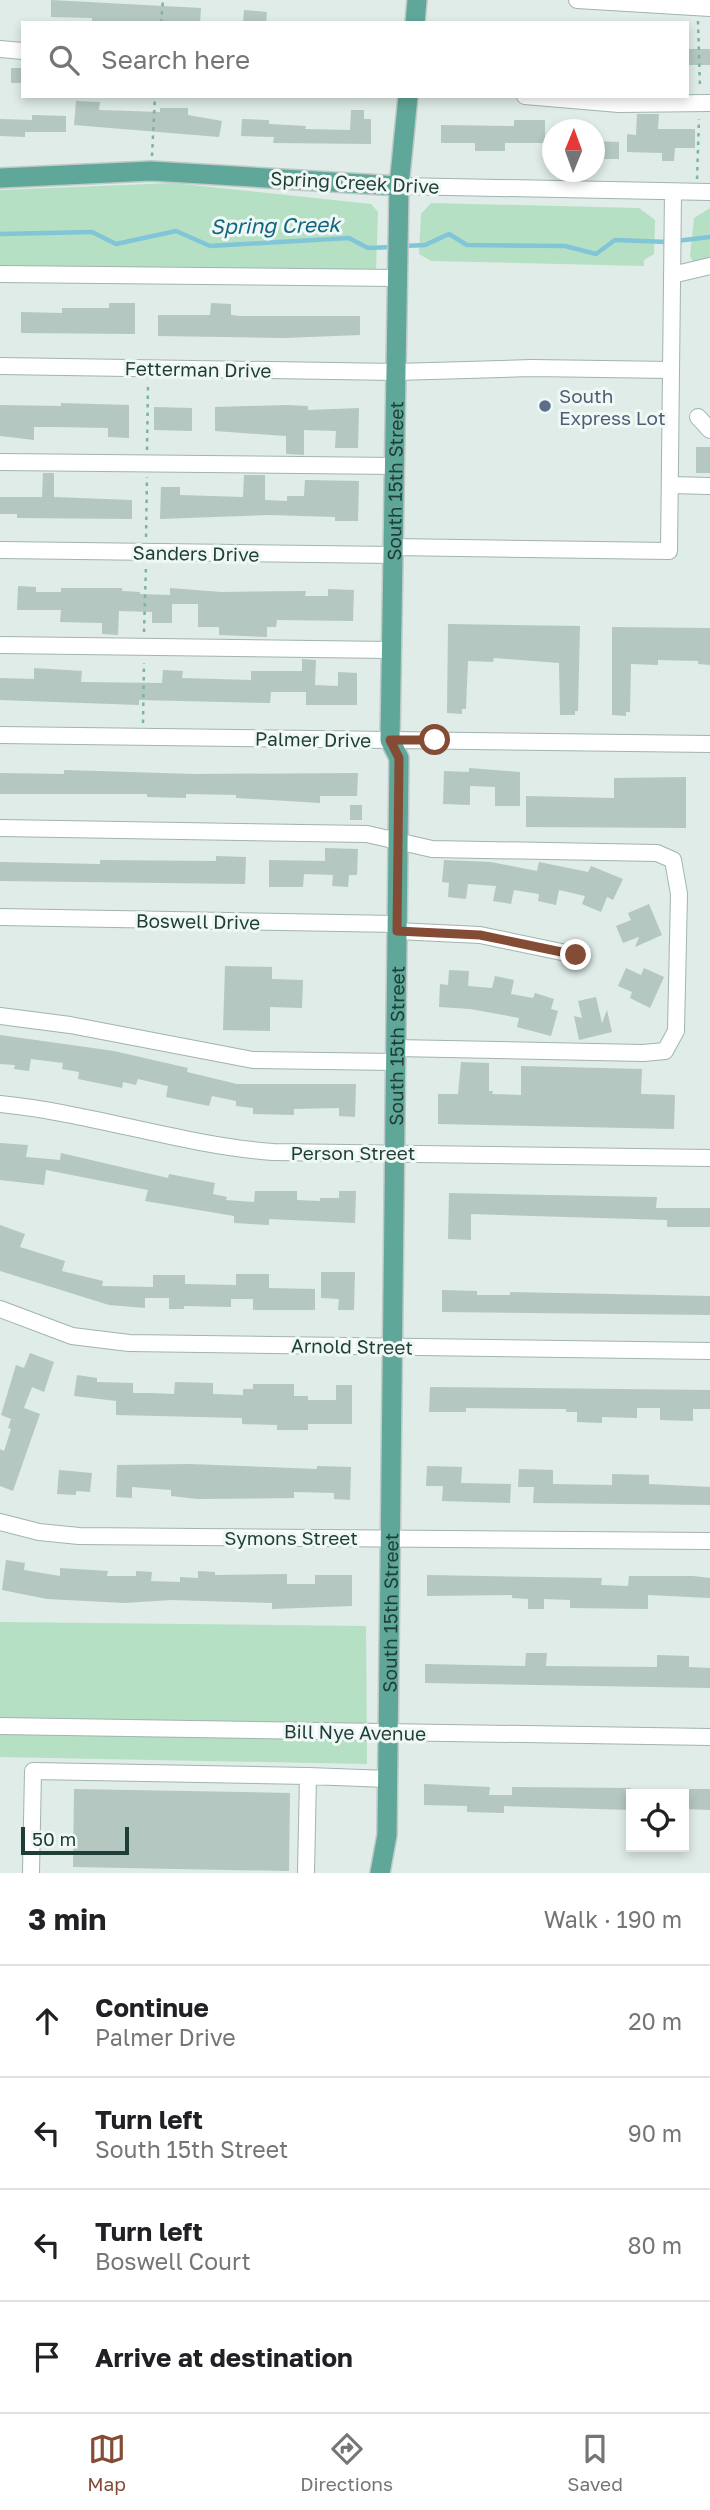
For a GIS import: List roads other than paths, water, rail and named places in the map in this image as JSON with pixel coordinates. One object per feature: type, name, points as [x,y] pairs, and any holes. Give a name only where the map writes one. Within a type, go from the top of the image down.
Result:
[{"type":"main road","points":[[415,21],[417,0]]},
{"type":"main road","name":"South 15th Street","points":[[380,1873],[387,1835],[399,758],[390,740],[391,650],[399,186],[408,98]]},
{"type":"main road","name":"Spring Creek Drive","points":[[0,178],[151,171],[399,186]]},
{"type":"street","points":[[577,0],[710,8]]},
{"type":"street","points":[[0,49],[21,51]]},
{"type":"street","points":[[548,98],[619,104],[710,103]]},
{"type":"street","name":"Spring Creek Drive","points":[[399,186],[710,192]]},
{"type":"street","points":[[673,193],[670,485],[710,486]]},
{"type":"street","points":[[672,275],[710,266]]},
{"type":"street","points":[[0,274],[398,268]]},
{"type":"street","name":"Fetterman Drive","points":[[0,366],[396,372],[532,368],[671,370]]},
{"type":"street","points":[[698,417],[710,430]]},
{"type":"street","points":[[0,462],[394,466]]},
{"type":"street","name":"Sanders Drive","points":[[0,550],[669,551],[670,485]]},
{"type":"street","points":[[0,645],[391,650]]},
{"type":"street","name":"Palmer Drive","points":[[0,735],[710,744]]},
{"type":"street","points":[[0,828],[368,834],[432,849],[666,855],[677,868],[680,894],[676,1031],[665,1051],[253,1060],[69,1025],[0,1016]]},
{"type":"street","name":"Boswell Drive","points":[[0,917],[397,927],[480,935],[576,955]]},
{"type":"street","name":"Person Street","points":[[0,1104],[76,1115],[233,1149],[710,1158]]},
{"type":"street","name":"Arnold Street","points":[[0,1309],[72,1336],[129,1343],[710,1351]]},
{"type":"street","name":"Symons Street","points":[[0,1522],[79,1536],[710,1541]]},
{"type":"street","name":"Bill Nye Avenue","points":[[0,1726],[710,1737]]},
{"type":"street","points":[[31,1873],[33,1771],[387,1779]]},
{"type":"street","points":[[306,1873],[307,1776]]},
{"type":"waterway","name":"Spring Creek","points":[[0,234],[92,232],[116,244],[176,231],[210,246],[349,238],[368,248],[392,247]]},
{"type":"waterway","name":"Spring Creek","points":[[404,246],[425,245],[449,234],[467,245],[565,246],[596,254],[615,240],[667,242]]},
{"type":"waterway","name":"Spring Creek","points":[[676,241],[710,237]]},
{"type":"place","name":"South Express Lot","points":[[545,406]]}]
